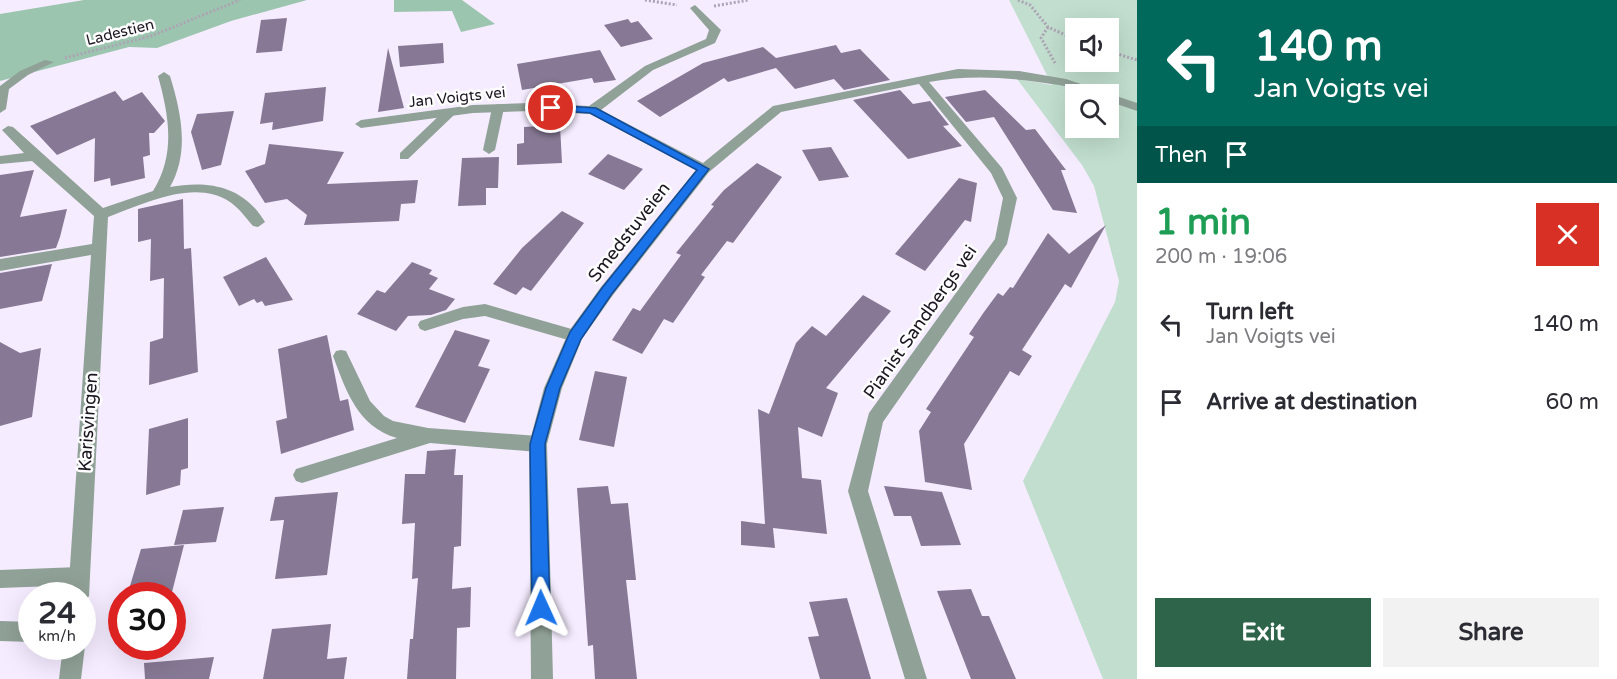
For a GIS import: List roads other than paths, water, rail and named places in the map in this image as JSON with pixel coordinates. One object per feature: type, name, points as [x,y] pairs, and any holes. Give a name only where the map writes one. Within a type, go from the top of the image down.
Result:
[{"type":"street","points":[[592,110],[649,68],[711,42],[715,30],[694,8]]},
{"type":"street","name":"Smedstuveien","points":[[542,679],[538,444],[553,388],[575,336],[607,291],[704,169],[777,109],[958,73],[1019,75],[1069,84]]},
{"type":"street","points":[[159,193],[170,178],[177,126],[164,76]]},
{"type":"street","name":"Pianist Sandbergs vei","points":[[916,679],[858,491],[875,419],[1002,240],[1010,198],[997,171],[922,81]]},
{"type":"street","points":[[1119,101],[1137,107]]},
{"type":"street","name":"Jan Voigts vei","points":[[361,124],[498,108],[592,110],[704,169]]},
{"type":"street","points":[[8,130],[33,156],[64,178],[101,214],[159,193],[185,189],[211,190],[234,197],[258,222]]},
{"type":"street","points":[[0,160],[33,156]]},
{"type":"street","name":"Karisvingen","points":[[79,582],[101,214]]},
{"type":"street","points":[[0,265],[99,248]]},
{"type":"street","points":[[70,679],[72,660]]},
{"type":"lane","points":[[8,130],[0,110],[4,88],[24,73],[49,62]]},
{"type":"lane","points":[[489,150],[498,108]]},
{"type":"lane","points":[[404,156],[449,113]]},
{"type":"lane","points":[[425,325],[464,313],[485,310],[575,336]]},
{"type":"lane","points":[[341,356],[357,395],[373,418],[389,428],[430,435],[538,444]]},
{"type":"lane","points":[[302,475],[430,435]]},
{"type":"lane","points":[[0,579],[79,576]]},
{"type":"lane","points":[[0,631],[18,632]]}]
